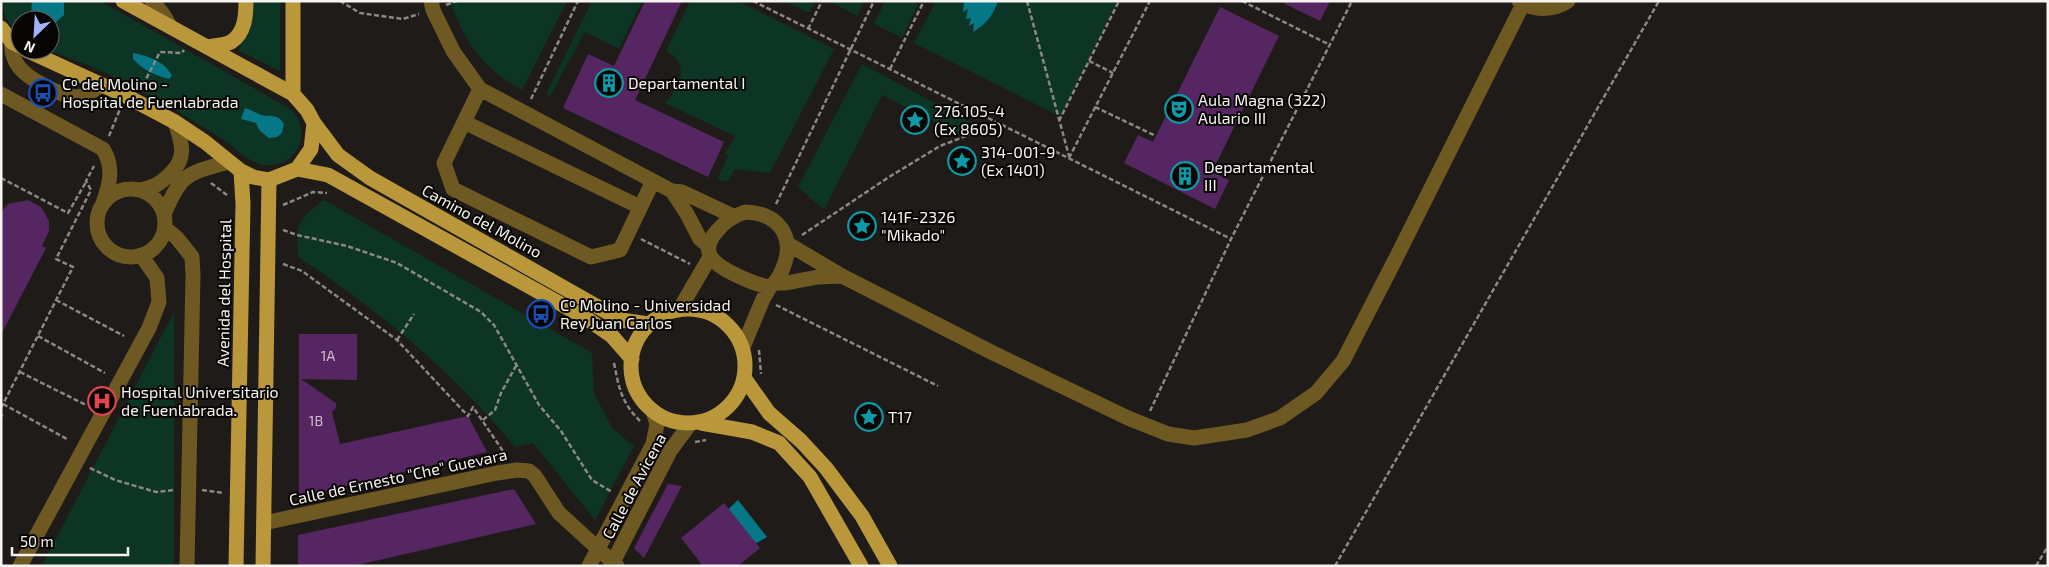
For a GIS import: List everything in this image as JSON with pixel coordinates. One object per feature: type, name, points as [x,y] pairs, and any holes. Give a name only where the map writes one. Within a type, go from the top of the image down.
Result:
[{"type":"main road","name":"Camino del Molino","points":[[123,1],[292,94],[307,110],[314,123],[338,155],[370,178],[621,320],[649,324]]},
{"type":"main road","points":[[207,47],[231,42],[241,32],[246,18],[246,1]]},
{"type":"main road","points":[[292,94],[293,1]]},
{"type":"main road","points":[[1,28],[10,38]]},
{"type":"main road","points":[[48,60],[175,122],[205,142],[228,162],[253,177],[269,180],[297,169],[311,150],[314,123]]},
{"type":"main road","name":"Camino del Molino","points":[[297,169],[328,175],[551,298],[612,336],[632,359]]},
{"type":"main road","name":"Avenida del Hospital","points":[[236,566],[243,204],[241,171]]},
{"type":"main road","points":[[264,566],[269,180]]},
{"type":"main road","points":[[695,423],[715,417],[728,407],[739,394],[744,379],[746,363],[743,347],[728,325],[718,317],[693,309],[680,310],[658,317],[649,324],[637,340],[632,359],[631,374],[635,388],[642,400],[653,411],[676,422],[752,432],[779,443],[810,477],[861,566]]},
{"type":"main road","points":[[744,379],[769,413],[801,441],[826,468],[862,516],[890,566]]},
{"type":"street","points":[[152,1],[170,26]]},
{"type":"street","points":[[788,244],[842,276],[993,353],[1168,434],[1194,438],[1248,430],[1280,418],[1316,393],[1343,361],[1396,260],[1521,3],[1536,8],[1550,9],[1568,1]]},
{"type":"street","points":[[432,6],[453,51],[480,89],[672,191],[682,192],[733,216]]},
{"type":"street","points":[[16,60],[23,72],[65,94],[78,97],[102,85]]},
{"type":"street","points":[[480,89],[444,163],[453,189],[592,257],[620,250],[653,181]]},
{"type":"street","points":[[1,94],[103,149],[109,159],[111,169],[108,191],[98,216],[98,230],[104,242],[114,252],[127,256],[141,255],[152,249],[160,240],[173,194],[188,174],[228,162]]},
{"type":"street","points":[[103,203],[114,194],[127,189],[141,190],[158,186],[179,166],[182,158],[181,144],[175,122]]},
{"type":"street","points":[[464,122],[640,208]]},
{"type":"street","points":[[141,190],[152,195],[159,204],[165,221],[192,257],[188,566]]},
{"type":"street","points":[[672,191],[688,214],[700,238],[707,258],[757,285],[770,290],[786,283],[818,277],[842,276]]},
{"type":"street","points":[[680,310],[707,258],[711,238],[724,223],[733,216],[752,212],[758,212],[770,217],[782,229],[788,244],[787,255],[743,347]]},
{"type":"street","points":[[20,566],[149,328],[159,302],[156,278],[141,255]]},
{"type":"street","points":[[590,566],[653,444],[656,424],[653,411]]},
{"type":"street","name":"Calle de Avicena","points":[[613,565],[677,440],[695,423]]},
{"type":"street","name":"Calle de Ernesto \"Che\" Guevara","points":[[264,523],[497,473],[517,470],[528,471],[535,476],[559,513],[613,565]]},
{"type":"path","points":[[340,1],[360,13],[403,19],[432,6],[457,1]]},
{"type":"path","points":[[524,113],[578,1]]},
{"type":"path","points":[[753,1],[1231,239]]},
{"type":"path","points":[[770,217],[874,1]]},
{"type":"path","points":[[890,70],[924,1]]},
{"type":"path","points":[[1027,1],[1070,158]]},
{"type":"path","points":[[1060,121],[1118,1]]},
{"type":"path","points":[[1070,158],[1150,1]]},
{"type":"path","points":[[1242,1],[1330,45]]},
{"type":"path","points":[[1144,424],[1231,239],[1352,1]]},
{"type":"path","points":[[1335,566],[1659,1]]},
{"type":"path","points":[[808,29],[821,2]]},
{"type":"path","points":[[145,81],[160,52]]},
{"type":"path","points":[[1089,61],[1113,73]]},
{"type":"path","points":[[112,104],[128,112]]},
{"type":"path","points":[[1095,107],[1156,136]]},
{"type":"path","points":[[788,244],[889,177],[940,146],[1000,124]]},
{"type":"path","points":[[188,174],[193,180],[213,184],[243,204]]},
{"type":"path","points":[[1,178],[68,213],[86,181]]},
{"type":"path","points":[[330,193],[313,192],[269,217],[297,235],[347,246],[397,263],[481,312],[494,325],[539,405],[560,431],[592,480],[625,498]]},
{"type":"path","points":[[628,233],[707,258]]},
{"type":"path","points":[[268,259],[302,271],[397,340],[468,416],[473,407],[517,470]]},
{"type":"path","points":[[67,439],[2,406],[73,267]]},
{"type":"path","points":[[770,290],[938,386]]},
{"type":"path","points":[[56,300],[124,336]]},
{"type":"path","points":[[397,340],[414,314]]},
{"type":"path","points":[[38,336],[105,372]]},
{"type":"path","points":[[614,358],[619,386],[627,408],[641,422],[655,432]]},
{"type":"path","points":[[483,420],[495,410],[501,393],[517,364]]},
{"type":"path","points":[[20,372],[86,406]]},
{"type":"path","points":[[677,440],[686,442],[708,440]]},
{"type":"path","points":[[81,454],[88,467],[115,480],[156,492],[189,488],[238,494]]},
{"type":"path","points":[[2036,566],[2048,546]]},
{"type":"green space","points":[[3,1],[100,1],[292,110],[298,119],[301,130],[301,138],[297,150],[289,159],[278,164],[266,165],[255,162],[224,140],[142,91],[95,68],[60,55],[60,10],[10,10],[10,24],[4,10]]},
{"type":"green space","points":[[252,1],[280,1],[280,71],[239,51],[251,11]]},
{"type":"green space","points":[[450,1],[567,1],[522,90],[497,73],[477,53],[462,29]]},
{"type":"green space","points":[[592,1],[642,1],[619,49],[585,32],[550,96],[546,94]]},
{"type":"green space","points":[[690,1],[738,1],[834,49],[770,173],[735,169],[728,181],[717,180],[728,156],[725,154],[735,136],[665,103],[675,90],[681,69],[674,56],[666,51]]},
{"type":"green space","points":[[785,1],[810,1],[814,4],[809,13]]},
{"type":"green space","points":[[829,1],[864,1],[857,16]]},
{"type":"green space","points":[[885,1],[912,1],[918,4],[902,38],[874,24]]},
{"type":"green space","points":[[936,1],[964,1],[963,11],[968,9],[967,19],[972,17],[970,26],[974,23],[973,32],[995,10],[998,1],[1117,1],[1061,117],[914,43]]},
{"type":"green space","points":[[862,64],[970,122],[963,136],[882,95],[824,210],[798,187]]},
{"type":"green space","points":[[324,200],[592,353],[594,393],[612,428],[634,446],[595,520],[533,443],[515,447],[466,393],[414,344],[357,298],[298,257],[298,230],[300,224],[308,213]]},
{"type":"green space","points":[[174,312],[174,566],[42,566]]},
{"type":"water","points":[[32,1],[64,1],[64,15],[60,19],[60,10],[31,10]]},
{"type":"water","points":[[964,1],[998,1],[988,19],[973,32],[974,23],[969,26],[971,18],[966,19],[968,9],[963,12]]},
{"type":"water","points":[[133,53],[161,63],[172,76],[169,79],[145,69],[133,59]]},
{"type":"water","points":[[245,108],[261,115],[279,118],[284,124],[282,133],[277,137],[269,138],[260,131],[256,123],[241,119]]},
{"type":"water","points":[[738,500],[767,537],[750,547],[724,513]]},
{"type":"building","name":"Departamental I","points":[[645,1],[682,1],[635,100],[724,142],[708,177],[563,108],[588,54],[614,66]]},
{"type":"building","points":[[1279,1],[1330,1],[1320,21]]},
{"type":"building","points":[[1220,7],[1279,36],[1212,172],[1229,180],[1215,209],[1124,163],[1138,135],[1153,142]]},
{"type":"building","points":[[28,200],[41,207],[49,221],[49,231],[42,246],[46,248],[1,335],[1,212],[8,204]]},
{"type":"building","points":[[299,334],[357,334],[357,380],[301,379],[336,403],[336,408],[332,412],[340,444],[468,416],[487,452],[299,497]]},
{"type":"building","points":[[668,484],[682,486],[644,558],[634,548]]},
{"type":"building","points":[[514,489],[536,524],[353,566],[298,566],[298,535]]},
{"type":"building","points":[[724,503],[760,548],[738,566],[703,566],[681,538]]},
{"type":"place","name":"Departamental I","points":[[609,83]]},
{"type":"place","name":"Cº del Molino - Hospital de Fuenlabrada","points":[[43,93]]},
{"type":"place","name":"Aula Magna (322) Aulario III","points":[[1179,109]]},
{"type":"place","name":"276.105-4 (Ex 8605)","points":[[915,120]]},
{"type":"place","name":"314-001-9 (Ex 1401)","points":[[962,161]]},
{"type":"place","name":"Departamental III","points":[[1185,176]]},
{"type":"place","name":"141F-2326 \"Mikado\"","points":[[862,226]]},
{"type":"place","name":"Cº Molino - Universidad Rey Juan Carlos","points":[[541,314]]},
{"type":"place","name":"Hospital Universitario de Fuenlabrada.","points":[[102,401]]},
{"type":"place","name":"T17","points":[[869,417]]}]
